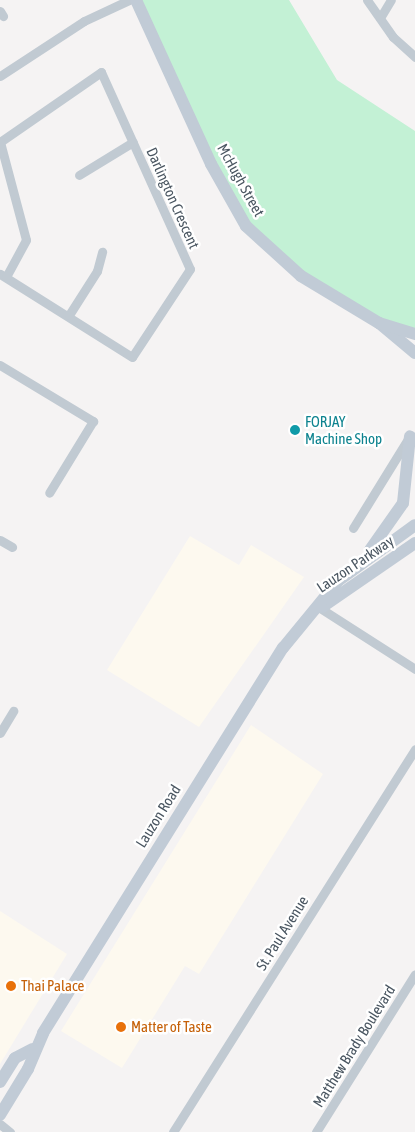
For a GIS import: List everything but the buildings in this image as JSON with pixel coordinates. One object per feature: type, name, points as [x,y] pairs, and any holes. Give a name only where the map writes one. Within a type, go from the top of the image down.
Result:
[{"type":"main road","name":"McHugh Street","points":[[136,0],[212,164],[246,226],[301,276],[379,323],[415,352]]},
{"type":"main road","name":"McHugh Street","points":[[379,323],[415,334]]},
{"type":"main road","points":[[360,562],[403,503],[410,436]]},
{"type":"main road","name":"Lauzon Parkway","points":[[320,608],[338,581],[360,562],[415,525]]},
{"type":"main road","name":"Lauzon Parkway","points":[[320,608],[415,543]]},
{"type":"main road","name":"Lauzon Road","points":[[0,1115],[28,1069],[33,1049],[268,670],[320,608]]},
{"type":"main road","name":"Lauzon Road","points":[[0,1082],[15,1058],[33,1049]]},
{"type":"street","points":[[0,76],[84,21],[129,0]]},
{"type":"street","points":[[367,0],[380,18],[415,57]]},
{"type":"street","points":[[380,18],[391,0]]},
{"type":"street","name":"Darlington Crescent","points":[[101,72],[190,269],[132,357],[69,315],[3,276],[26,240],[0,142],[101,72]]},
{"type":"street","points":[[79,174],[133,142]]},
{"type":"street","points":[[69,315],[97,271],[102,252]]},
{"type":"street","points":[[0,365],[93,421],[49,493]]},
{"type":"street","points":[[353,528],[410,436]]},
{"type":"street","points":[[0,540],[12,547]]},
{"type":"street","points":[[320,608],[415,669]]},
{"type":"street","points":[[0,733],[14,711]]},
{"type":"street","name":"St. Paul Avenue","points":[[173,1132],[415,749]]},
{"type":"street","name":"Matthew Brady Boulevard","points":[[316,1132],[415,974]]},
{"type":"street","points":[[0,1124],[10,1132]]},
{"type":"shaded area","points":[[190,536],[239,565],[251,545],[304,577],[199,727],[107,670]]},
{"type":"shaded area","points":[[251,725],[323,774],[199,974],[185,966],[122,1068],[61,1031]]},
{"type":"shaded area","points":[[0,911],[67,954],[0,1064]]},
{"type":"green space","points":[[136,0],[289,0],[337,80],[415,131],[415,334],[379,323],[301,276],[246,226]]},
{"type":"place","name":"FORJAY Machine Shop","points":[[295,430]]},
{"type":"place","name":"Thai Palace","points":[[11,986]]},
{"type":"place","name":"Matter of Taste","points":[[121,1027]]}]
